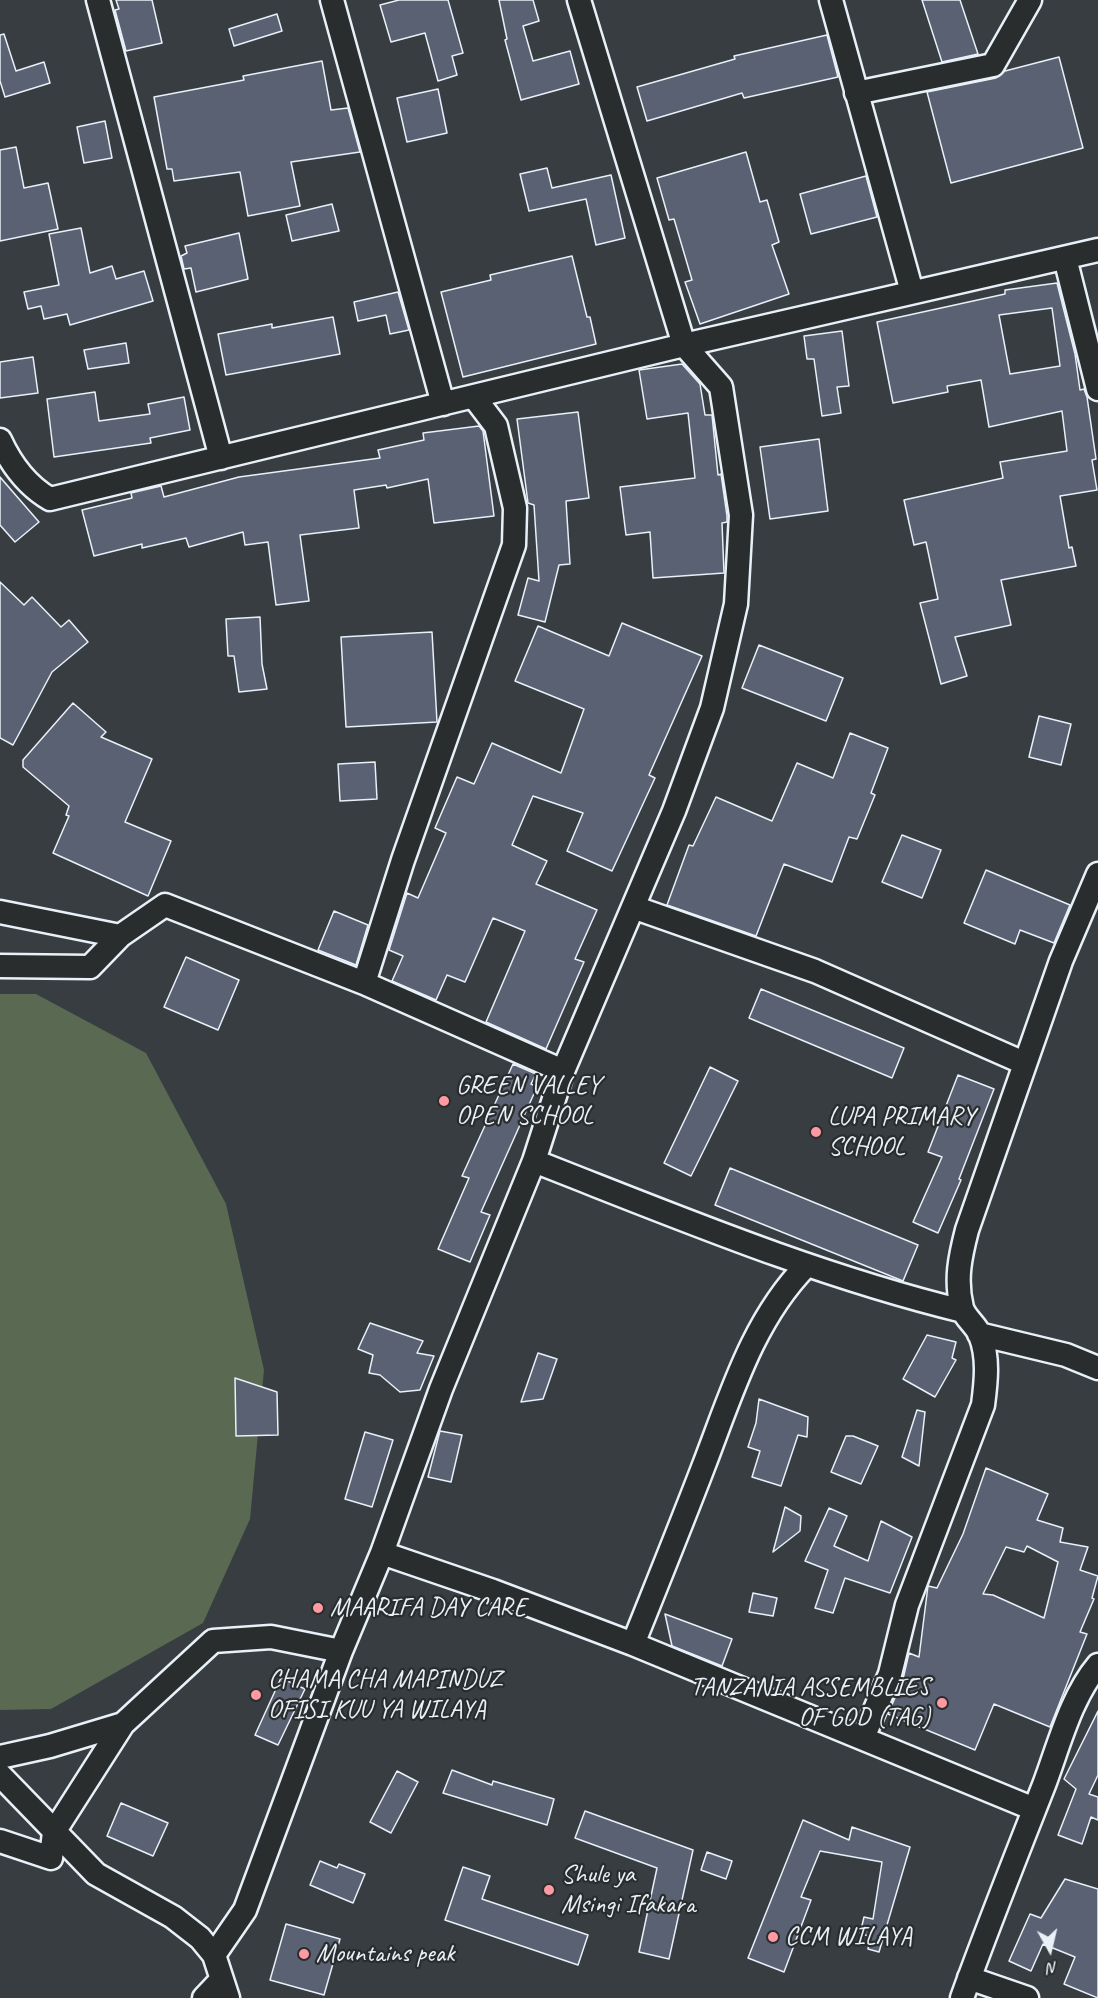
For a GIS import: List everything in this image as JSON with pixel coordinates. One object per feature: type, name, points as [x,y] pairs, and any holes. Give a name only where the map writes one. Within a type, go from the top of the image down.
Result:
[{"type":"street","points":[[98,0],[221,458]]},
{"type":"street","points":[[333,0],[443,404]]},
{"type":"street","points":[[214,1955],[244,1910],[341,1651],[382,1553],[441,1389],[534,1161],[563,1071],[674,811],[712,708],[736,604],[741,515],[721,387],[684,345],[579,0]]},
{"type":"street","points":[[831,0],[912,292]]},
{"type":"street","points":[[856,93],[993,65],[1030,0]]},
{"type":"street","points":[[0,440],[8,457],[33,489],[50,499],[684,345],[1098,250]]},
{"type":"street","points":[[1065,258],[1098,389]]},
{"type":"street","points":[[364,983],[403,860],[514,545],[515,507],[496,426],[474,397]]},
{"type":"street","points":[[863,1738],[890,1674],[907,1605],[983,1405],[987,1371],[980,1334],[963,1311],[958,1264],[979,1191],[1024,1063],[1098,874]]},
{"type":"street","points":[[0,966],[90,967],[120,936],[165,905],[364,983],[563,1071]]},
{"type":"street","points":[[633,907],[815,971],[1024,1063]]},
{"type":"street","points":[[0,912],[120,936]]},
{"type":"street","points":[[1075,928],[1098,918]]},
{"type":"street","points":[[534,1161],[806,1266],[894,1294],[963,1311]]},
{"type":"street","points":[[633,1644],[735,1381],[772,1310],[789,1283],[806,1266]]},
{"type":"street","points":[[980,1334],[1066,1355],[1098,1368]]},
{"type":"street","points":[[382,1553],[493,1591],[633,1644],[1034,1809]]},
{"type":"street","points":[[51,1858],[54,1832],[123,1724],[213,1641],[271,1637],[341,1651]]},
{"type":"street","points":[[1027,1998],[965,1988],[1034,1809],[1098,1653]]},
{"type":"street","points":[[0,1757],[50,1746],[123,1724]]},
{"type":"street","points":[[0,1775],[96,1874]]},
{"type":"street","points":[[0,1840],[96,1874],[174,1917],[200,1938],[214,1955],[224,1989],[204,1998]]},
{"type":"green space","points":[[0,994],[36,994],[146,1053],[226,1204],[264,1370],[250,1519],[203,1623],[51,1709],[0,1710]]},
{"type":"building","points":[[116,0],[152,0],[162,43],[126,51],[115,10],[119,9]]},
{"type":"building","points":[[399,0],[448,0],[463,53],[452,56],[457,75],[438,81],[425,33],[391,42],[380,5]]},
{"type":"building","points":[[499,0],[533,0],[539,21],[523,26],[533,61],[570,51],[579,84],[521,100],[505,40],[507,39]]},
{"type":"building","points":[[922,0],[960,0],[978,54],[942,62]]},
{"type":"building","points":[[277,14],[282,31],[234,46],[229,29]]},
{"type":"building","points":[[4,34],[16,71],[44,62],[50,83],[5,97],[0,81],[0,35]]},
{"type":"building","points":[[827,35],[838,77],[744,98],[742,93],[647,121],[637,87],[735,59],[734,56]]},
{"type":"building","points":[[1059,57],[1083,148],[951,183],[927,92],[996,78],[1005,71]]},
{"type":"building","points":[[322,61],[331,110],[348,108],[360,152],[291,162],[300,206],[248,216],[240,172],[174,181],[172,169],[167,169],[154,97],[244,80],[243,76]]},
{"type":"building","points":[[438,89],[447,133],[407,142],[397,98]]},
{"type":"building","points":[[105,121],[112,158],[84,163],[77,127]]},
{"type":"building","points":[[16,147],[24,188],[48,183],[58,229],[0,241],[0,150]]},
{"type":"building","points":[[746,152],[760,202],[767,200],[779,242],[772,245],[789,294],[700,324],[685,282],[692,280],[674,219],[669,220],[657,178]]},
{"type":"building","points":[[547,168],[552,188],[611,175],[625,238],[596,245],[586,199],[529,211],[520,174]]},
{"type":"building","points":[[866,176],[877,217],[811,234],[800,194]]},
{"type":"building","points":[[332,204],[339,231],[292,241],[286,215]]},
{"type":"building","points":[[81,228],[90,273],[112,266],[116,279],[144,271],[153,301],[70,325],[67,314],[44,319],[41,306],[28,309],[24,292],[59,285],[49,234]]},
{"type":"building","points":[[239,233],[248,279],[196,292],[191,268],[184,269],[181,256],[187,253],[185,246]]},
{"type":"building","points":[[572,256],[596,344],[463,377],[441,292],[491,280],[490,275]]},
{"type":"building","points":[[1057,283],[1075,354],[1080,390],[1084,389],[1087,397],[1096,459],[1092,460],[1097,490],[1060,496],[1069,548],[1072,547],[1076,566],[1001,580],[1011,625],[955,637],[967,676],[941,684],[920,603],[938,599],[926,542],[914,545],[904,500],[1003,478],[1000,462],[1067,451],[1062,411],[989,427],[981,380],[947,386],[948,392],[893,403],[877,322],[1005,294],[1005,290]],"holes":[[[1052,308],[1060,366],[1010,374],[999,315]]]},
{"type":"building","points":[[398,292],[409,330],[390,334],[386,315],[358,321],[354,302]]},
{"type":"building","points":[[333,317],[340,354],[226,375],[218,334],[272,324],[272,328]]},
{"type":"building","points":[[842,331],[849,386],[837,387],[841,413],[822,416],[814,359],[807,359],[804,336]]},
{"type":"building","points":[[126,343],[129,363],[88,369],[84,350]]},
{"type":"building","points":[[33,357],[38,393],[0,398],[0,362]]},
{"type":"building","points":[[682,364],[700,384],[705,415],[712,415],[718,475],[721,474],[727,516],[727,522],[722,523],[724,573],[653,578],[650,532],[626,535],[620,487],[695,478],[688,413],[647,419],[639,370]]},
{"type":"building","points":[[95,392],[99,421],[150,414],[148,404],[184,397],[190,430],[150,438],[151,443],[54,457],[47,399]]},
{"type":"building","points":[[578,412],[589,498],[566,501],[570,564],[559,565],[545,622],[518,615],[528,578],[539,581],[534,505],[528,503],[517,419]]},
{"type":"building","points":[[479,426],[483,431],[494,516],[434,523],[428,479],[387,488],[386,485],[354,490],[359,528],[300,535],[309,601],[276,605],[268,542],[245,545],[243,532],[189,547],[186,538],[142,548],[142,544],[94,556],[82,510],[132,498],[131,493],[161,486],[164,497],[239,477],[380,458],[378,450],[424,440],[423,433]]},
{"type":"building","points":[[819,439],[828,511],[770,519],[760,447]]},
{"type":"building","points":[[0,477],[39,522],[15,542],[0,525]]},
{"type":"building","points":[[0,582],[24,605],[32,597],[61,627],[69,620],[88,642],[52,672],[13,745],[0,738]]},
{"type":"building","points":[[260,617],[262,664],[267,689],[239,692],[234,656],[228,656],[226,619]]},
{"type":"building","points":[[622,623],[702,656],[649,775],[655,778],[612,871],[567,851],[583,813],[533,796],[512,845],[547,861],[536,884],[597,910],[575,959],[584,962],[546,1049],[486,1022],[525,931],[493,918],[465,982],[447,975],[436,1000],[392,981],[403,956],[389,950],[407,893],[418,898],[446,833],[435,828],[457,777],[474,784],[492,743],[561,773],[584,709],[515,681],[538,626],[609,656]]},
{"type":"building","points":[[432,632],[437,722],[346,727],[341,637]]},
{"type":"building","points":[[759,645],[843,678],[826,721],[742,688]]},
{"type":"building","points":[[73,703],[106,732],[101,737],[152,759],[125,822],[171,841],[148,896],[53,853],[69,816],[66,815],[69,806],[23,767],[23,760]]},
{"type":"building","points":[[1039,716],[1071,724],[1061,765],[1029,757]]},
{"type":"building","points":[[850,733],[888,748],[871,793],[875,795],[857,839],[849,837],[832,882],[784,864],[756,936],[667,905],[689,845],[693,846],[716,797],[772,821],[797,763],[833,778]]},
{"type":"building","points":[[375,762],[377,799],[340,801],[338,764]]},
{"type":"building","points":[[902,835],[941,850],[922,898],[882,882]]},
{"type":"building","points":[[986,870],[1070,905],[1054,943],[1020,930],[1015,944],[964,923]]},
{"type":"building","points":[[334,911],[368,925],[356,965],[318,950]]},
{"type":"building","points":[[186,957],[239,980],[218,1030],[164,1007]]},
{"type":"building","points":[[761,989],[904,1048],[892,1078],[749,1018]]},
{"type":"building","points":[[513,1064],[536,1074],[531,1084],[537,1087],[481,1212],[490,1215],[470,1262],[438,1249],[469,1178],[462,1176]]},
{"type":"building","points":[[710,1067],[738,1081],[691,1176],[664,1163]]},
{"type":"building","points":[[958,1075],[994,1089],[959,1179],[961,1180],[938,1233],[913,1222],[942,1157],[928,1152]]},
{"type":"building","points":[[730,1168],[918,1245],[903,1281],[715,1205]]},
{"type":"building","points":[[370,1323],[423,1341],[417,1353],[434,1356],[420,1390],[400,1392],[380,1375],[369,1373],[373,1355],[358,1349]]},
{"type":"building","points":[[927,1335],[956,1342],[952,1358],[956,1360],[935,1397],[903,1379]]},
{"type":"building","points":[[538,1353],[557,1359],[543,1399],[521,1402]]},
{"type":"building","points":[[235,1378],[277,1392],[278,1435],[236,1436]]},
{"type":"building","points":[[759,1399],[808,1417],[807,1437],[798,1435],[781,1486],[752,1477],[760,1451],[748,1447],[756,1423]]},
{"type":"building","points":[[917,1410],[925,1412],[919,1466],[902,1457]]},
{"type":"building","points":[[440,1431],[462,1435],[451,1482],[428,1477]]},
{"type":"building","points":[[365,1432],[393,1440],[372,1507],[345,1499]]},
{"type":"building","points":[[846,1436],[853,1436],[878,1446],[861,1484],[831,1472]]},
{"type":"building","points":[[986,1468],[1048,1494],[1037,1520],[1063,1528],[1060,1542],[1088,1547],[1080,1570],[1098,1576],[1092,1598],[1094,1599],[1080,1632],[1087,1634],[1050,1727],[994,1704],[975,1750],[888,1714],[903,1679],[909,1653],[919,1657],[928,1586],[937,1588],[963,1534]],"holes":[[[1027,1546],[1058,1562],[1044,1618],[993,1595],[983,1594],[1006,1547],[1024,1552]]]},
{"type":"building","points":[[785,1507],[801,1516],[800,1531],[773,1552]]},
{"type":"building","points":[[829,1508],[847,1516],[834,1546],[868,1561],[881,1521],[912,1537],[890,1593],[845,1578],[833,1613],[815,1608],[828,1570],[805,1561]]},
{"type":"building","points":[[753,1593],[777,1598],[773,1616],[749,1612]]},
{"type":"building","points":[[665,1614],[732,1639],[722,1666],[672,1646]]},
{"type":"building","points":[[281,1678],[305,1689],[278,1745],[255,1735]]},
{"type":"building","points":[[1098,1711],[1098,1775],[1089,1794],[1098,1797],[1098,1820],[1091,1817],[1082,1844],[1058,1835],[1076,1789],[1064,1779]]},
{"type":"building","points":[[452,1770],[492,1785],[493,1781],[554,1799],[547,1825],[443,1793]]},
{"type":"building","points":[[397,1771],[418,1782],[391,1833],[370,1822]]},
{"type":"building","points":[[121,1803],[168,1823],[153,1856],[107,1836]]},
{"type":"building","points":[[585,1811],[693,1850],[669,1959],[639,1952],[657,1868],[575,1838]]},
{"type":"building","points":[[803,1820],[849,1840],[852,1827],[910,1847],[879,1952],[868,1949],[870,1936],[860,1934],[864,1917],[873,1919],[882,1862],[820,1851],[801,1897],[811,1900],[784,1972],[748,1958]]},
{"type":"building","points":[[707,1852],[732,1861],[726,1879],[701,1870]]},
{"type":"building","points":[[320,1861],[337,1868],[339,1864],[365,1874],[353,1903],[310,1885]]},
{"type":"building","points":[[463,1867],[490,1876],[482,1899],[588,1935],[578,1965],[445,1920]]},
{"type":"building","points":[[1065,1879],[1098,1889],[1098,1998],[1064,1984],[1075,1957],[1043,1944],[1031,1971],[1009,1961],[1030,1914],[1041,1918]]},
{"type":"building","points":[[286,1924],[340,1939],[324,1995],[270,1980]]},
{"type":"place","name":"GREEN VALLEY OPEN SCHOOL","points":[[444,1101]]},
{"type":"place","name":"LUPA PRIMARY SCHOOL","points":[[816,1132]]},
{"type":"place","name":"MAARIFA DAY CARE","points":[[318,1608]]},
{"type":"place","name":"CHAMA CHA MAPINDUZ OFISI KUU YA WILAYA","points":[[256,1695]]},
{"type":"place","name":"TANZANIA ASSEMBLIES OF GOD (TAG)","points":[[942,1703]]},
{"type":"place","name":"Shule ya Msingi Ifakara","points":[[549,1890]]},
{"type":"place","name":"CCM WILAYA","points":[[773,1937]]},
{"type":"place","name":"Mountains peak","points":[[304,1954]]}]
